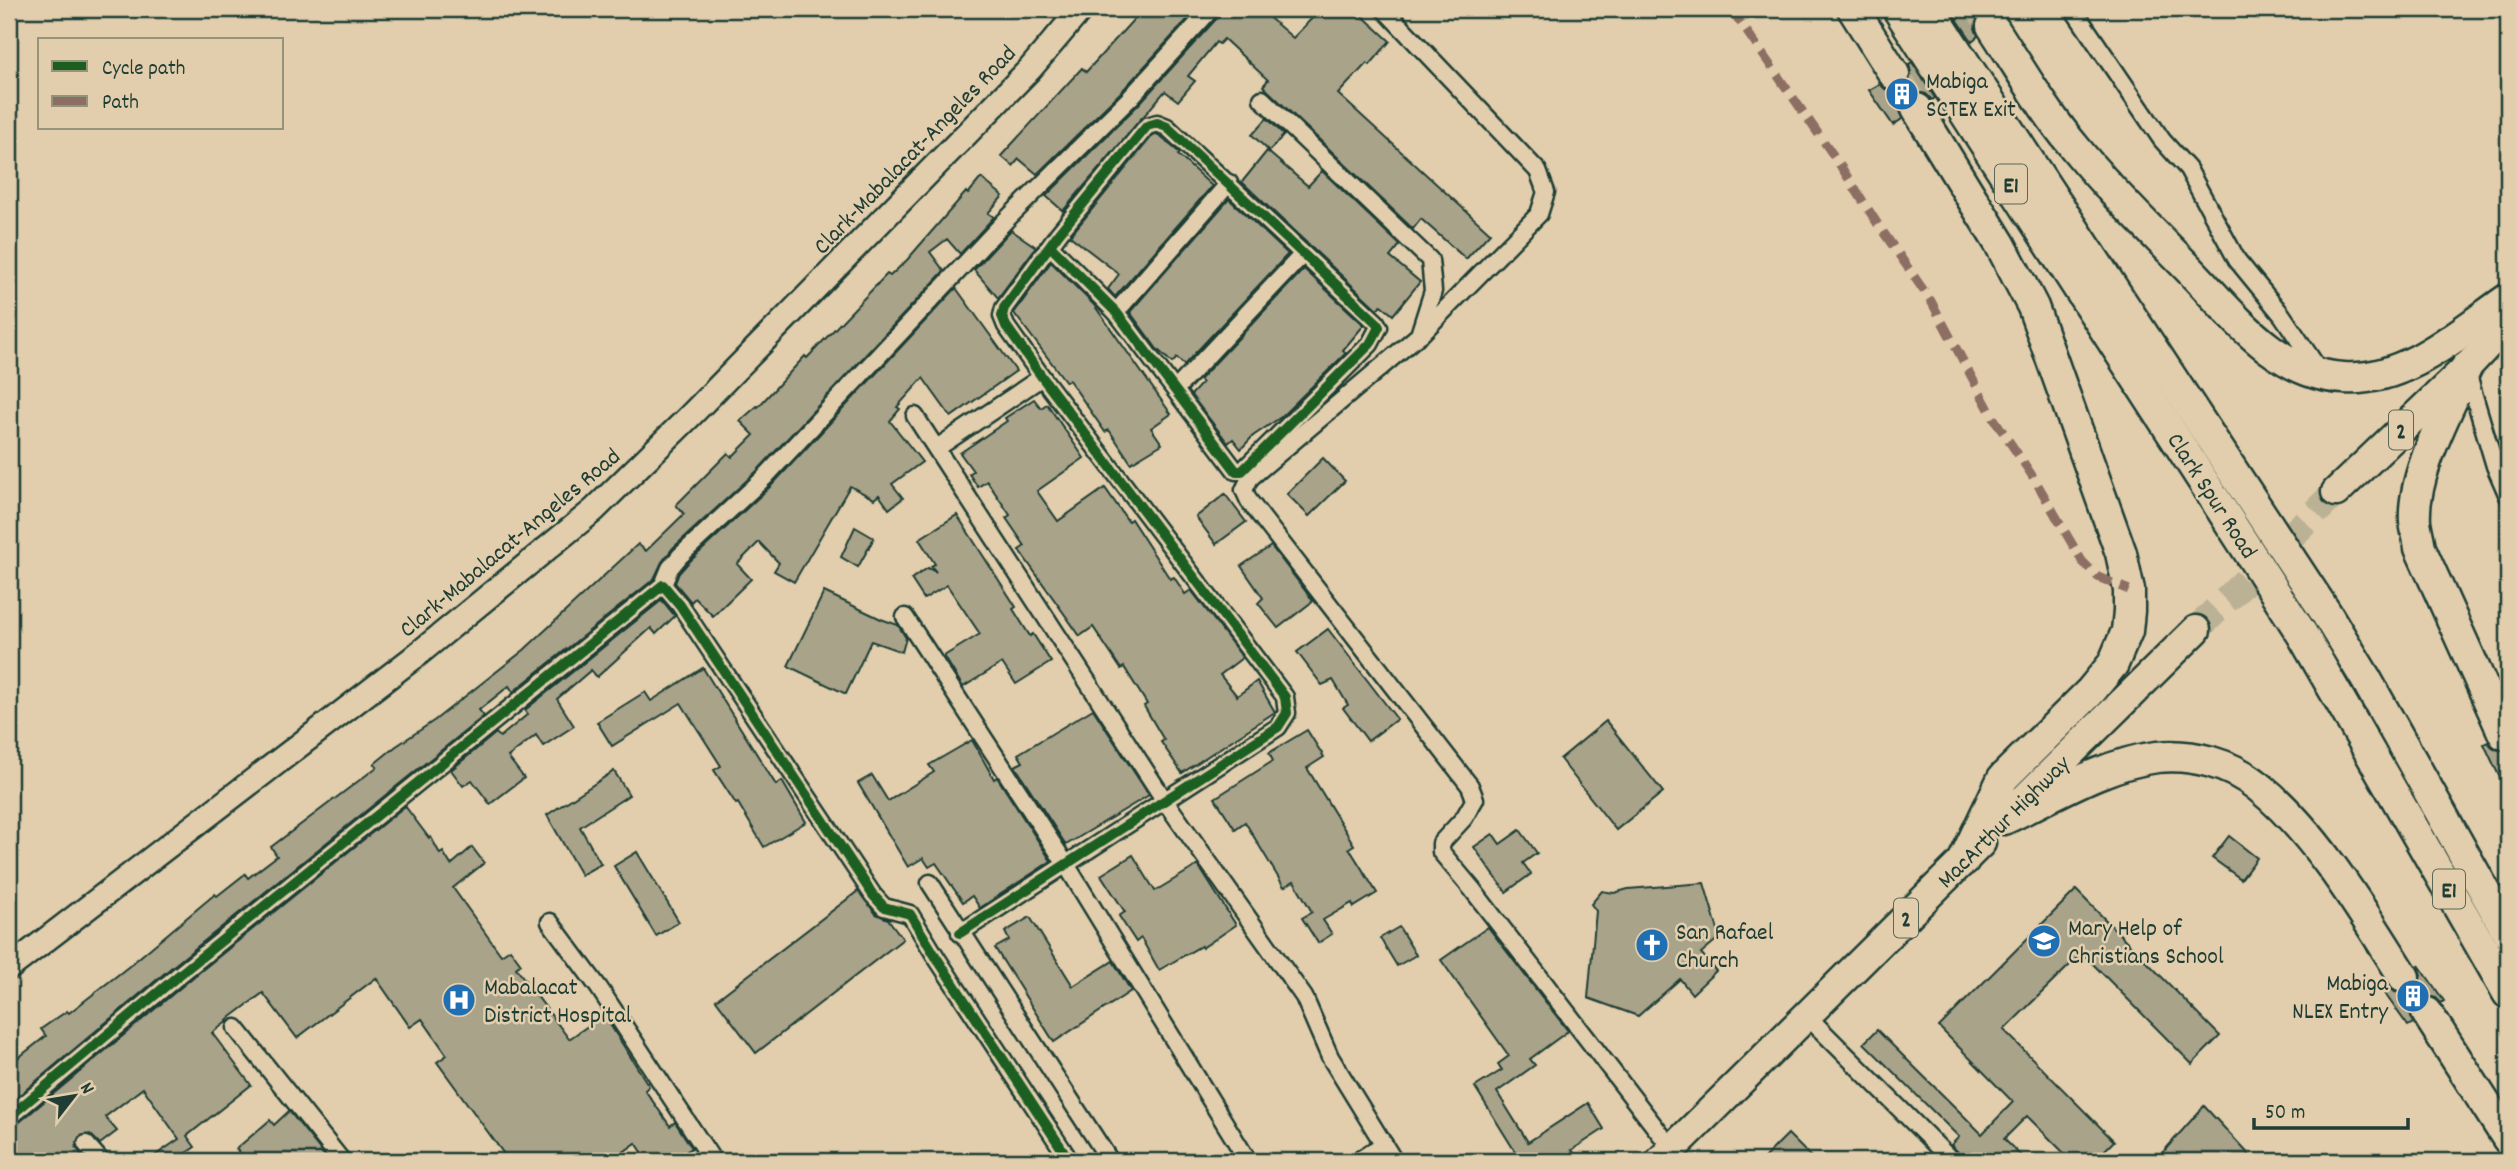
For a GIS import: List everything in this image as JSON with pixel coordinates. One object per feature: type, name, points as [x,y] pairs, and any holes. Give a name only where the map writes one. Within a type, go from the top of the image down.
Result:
[{"type":"highway","points":[[1853,9],[1894,74]]},
{"type":"highway","name":"Clark Spur Road","points":[[1898,9],[2302,634],[2508,993]]},
{"type":"highway","name":"Clark Spur Road","points":[[1929,9],[2326,613],[2373,690],[2508,933]]},
{"type":"highway","points":[[1992,26],[2059,127],[2108,187],[2254,336],[2282,358],[2322,375],[2363,378],[2396,369],[2433,351],[2508,299]]},
{"type":"highway","points":[[1917,109],[2006,255],[2033,307],[2121,553],[2129,590],[2127,631],[2113,664],[2090,692],[2003,778],[1964,860]]},
{"type":"highway","name":"2","points":[[2336,492],[2466,368],[2508,323]]},
{"type":"highway","points":[[2466,368],[2422,472],[2416,498],[2415,522],[2420,548],[2504,734]]},
{"type":"highway","name":"MacArthur Highway","points":[[1666,1155],[2196,630]]},
{"type":"highway","points":[[2004,819],[2100,773],[2128,763],[2159,757],[2184,757],[2223,766],[2257,785],[2278,804],[2309,840],[2343,885],[2404,977]]},
{"type":"highway","points":[[2427,1013],[2508,1139]]},
{"type":"main road","name":"Clark-Mabalacat-Angeles Road","points":[[9,968],[413,658],[594,510],[690,416],[1030,69],[1081,9]]},
{"type":"street","points":[[9,1117],[179,975],[655,594],[680,556],[764,478],[1005,221],[1131,97],[1211,9]]},
{"type":"street","points":[[1384,9],[1538,171],[1546,192],[1539,214],[1419,335],[1250,478],[1244,490],[1249,501],[1470,786],[1475,799],[1471,808],[1441,843],[1441,852],[1472,889],[1666,1155]]},
{"type":"street","points":[[2073,9],[2162,140],[2188,169],[2237,260],[2282,315],[2322,375]]},
{"type":"street","points":[[1262,99],[1430,260],[1433,291],[1419,335]]},
{"type":"street","points":[[960,933],[1278,727],[1287,713],[1285,697],[1006,326],[1002,316],[1004,308],[1051,246],[1147,126],[1157,123],[1167,127],[1228,183],[1379,327],[1370,344],[1242,471],[1237,471],[1116,312],[1051,246]]},
{"type":"street","points":[[1116,312],[1228,183]]},
{"type":"street","points":[[1176,388],[1303,254]]},
{"type":"street","points":[[2466,368],[2495,466],[2508,496]]},
{"type":"street","points":[[937,448],[1042,377]]},
{"type":"street","points":[[915,416],[1165,801],[1304,997],[1330,1057],[1394,1161]]},
{"type":"street","points":[[663,585],[680,604],[873,895],[884,906],[910,914],[1070,1161]]},
{"type":"street","points":[[905,617],[1067,866],[1248,1161]]},
{"type":"street","points":[[930,883],[1110,1161]]},
{"type":"street","points":[[550,922],[599,988],[713,1161]]},
{"type":"street","points":[[1807,1016],[1952,1161]]},
{"type":"street","points":[[236,1027],[342,1161]]},
{"type":"street","points":[[1358,1161],[1384,1143]]},
{"type":"street","points":[[86,1144],[101,1161]]},
{"type":"building","points":[[1143,9],[1197,9],[1123,90],[1037,174],[1019,159],[1013,166],[1001,156],[1082,68],[1086,72]]},
{"type":"building","points":[[1221,9],[1259,9],[1293,38],[1321,9],[1355,9],[1390,41],[1370,65],[1367,63],[1338,94],[1490,233],[1466,259],[1421,219],[1413,229],[1263,86],[1268,80],[1224,39],[1219,44],[1216,42],[1188,76],[1195,81],[1178,101],[1165,91],[1063,211],[1046,196],[1139,104],[1219,16]]},
{"type":"building","points":[[1950,9],[1990,9],[1977,17],[1975,28],[1978,36],[1972,41]]},
{"type":"building","points":[[1912,62],[1935,98],[1932,100],[1926,94],[1917,92],[1907,95],[1901,101],[1902,119],[1893,125],[1869,90],[1880,84],[1885,89],[1894,91],[1904,88],[1910,82],[1909,64]]},
{"type":"building","points":[[1267,118],[1284,135],[1269,151],[1252,135]]},
{"type":"building","points":[[1157,134],[1212,186],[1115,297],[1108,289],[1119,274],[1070,236],[1153,135]]},
{"type":"building","points":[[1267,151],[1308,186],[1322,171],[1400,245],[1390,257],[1420,282],[1393,315],[1381,305],[1377,309],[1242,182]]},
{"type":"building","points":[[981,178],[1003,196],[988,213],[994,217],[960,254],[947,239],[930,252],[944,271],[757,471],[673,548],[654,579],[513,692],[509,686],[479,710],[484,716],[172,967],[9,1104],[9,1065],[46,1036],[41,1029],[67,1011],[69,1013],[215,894],[217,896],[245,874],[248,878],[277,856],[271,847],[377,767],[374,764],[395,747],[435,720],[524,650],[638,544],[646,551],[684,514],[676,505],[728,453],[732,457],[754,435],[740,421],[758,407],[805,356],[807,358],[887,274],[890,276],[907,260]]},
{"type":"building","points":[[1229,199],[1288,254],[1184,365],[1177,358],[1172,363],[1157,349],[1130,312]]},
{"type":"building","points":[[1011,230],[1036,247],[998,298],[974,270]]},
{"type":"building","points":[[1051,262],[1094,305],[1171,414],[1151,428],[1162,444],[1131,463],[1109,430],[1105,432],[1069,380],[1066,382],[1014,313]]},
{"type":"building","points":[[1304,269],[1364,325],[1343,350],[1346,353],[1281,417],[1253,436],[1241,449],[1233,439],[1228,443],[1191,395],[1202,383],[1199,380]]},
{"type":"building","points":[[956,288],[1016,371],[951,417],[923,378],[897,407],[900,409],[890,421],[922,462],[892,484],[903,498],[889,509],[879,495],[874,499],[850,486],[794,582],[774,571],[779,563],[759,542],[737,564],[751,579],[713,616],[695,598],[691,602],[675,583],[679,573],[772,485]]},
{"type":"building","points":[[1034,399],[1041,408],[1047,404],[1084,458],[1037,491],[1058,521],[1105,488],[1128,521],[1131,519],[1170,579],[1174,577],[1185,594],[1191,590],[1240,654],[1242,658],[1220,675],[1237,696],[1257,681],[1275,712],[1182,773],[1161,742],[1164,740],[1144,706],[1147,704],[1124,667],[1121,669],[1093,627],[1080,636],[1019,550],[1025,546],[1006,518],[1010,515],[987,481],[978,487],[969,474],[973,471],[960,453]]},
{"type":"building","points":[[1323,458],[1345,481],[1309,516],[1287,494]]},
{"type":"building","points":[[1225,494],[1246,522],[1216,544],[1196,517]]},
{"type":"building","points":[[957,515],[1016,607],[1013,609],[1030,636],[1033,634],[1051,662],[1016,684],[1002,663],[963,687],[944,656],[980,634],[947,585],[924,599],[911,579],[928,568],[936,572],[931,566],[935,564],[919,539]]},
{"type":"building","points":[[855,527],[874,538],[858,567],[841,557]]},
{"type":"building","points":[[1271,546],[1313,601],[1278,628],[1258,603],[1263,598],[1241,566]]},
{"type":"building","points":[[824,592],[898,625],[906,638],[902,652],[871,641],[846,694],[788,666]]},
{"type":"building","points":[[662,600],[675,616],[656,634],[651,628],[597,677],[591,670],[557,699],[574,726],[543,746],[536,735],[508,757],[524,778],[490,804],[472,780],[463,786],[451,770],[496,733],[500,737],[528,714],[525,710]]},
{"type":"building","points":[[1328,629],[1397,719],[1368,741],[1343,708],[1348,705],[1333,680],[1322,685],[1297,652]]},
{"type":"building","points":[[703,668],[776,785],[782,781],[806,822],[764,847],[738,803],[736,804],[714,770],[721,766],[681,703],[612,746],[597,722],[645,692],[651,701]]},
{"type":"building","points":[[1093,709],[1149,795],[1066,845],[1015,766],[1023,762],[1018,754]]},
{"type":"building","points":[[1606,721],[1663,792],[1616,830],[1560,759]]},
{"type":"building","points":[[1307,730],[1324,757],[1307,768],[1354,845],[1349,848],[1377,893],[1354,907],[1352,903],[1323,920],[1332,934],[1318,943],[1302,918],[1312,912],[1294,881],[1284,887],[1245,822],[1235,829],[1215,798],[1273,761],[1269,753]]},
{"type":"building","points":[[972,740],[994,779],[997,777],[1051,861],[980,908],[972,896],[963,902],[936,863],[929,867],[923,858],[908,867],[858,783],[872,775],[888,801],[934,772],[929,765]]},
{"type":"building","points":[[2488,742],[2494,749],[2508,751],[2508,795],[2484,744]]},
{"type":"building","points":[[614,771],[629,795],[580,827],[601,864],[581,875],[547,815]]},
{"type":"building","points":[[405,806],[451,865],[472,847],[484,863],[453,888],[501,955],[510,949],[521,964],[516,968],[569,1039],[604,1015],[649,1086],[645,1090],[670,1126],[675,1122],[692,1148],[687,1151],[694,1161],[648,1161],[636,1143],[611,1161],[509,1161],[437,1062],[447,1055],[422,1019],[410,1027],[376,978],[297,1038],[263,993],[212,1033],[251,1085],[187,1136],[195,1147],[174,1161],[147,1161],[179,1139],[143,1088],[105,1117],[117,1131],[100,1144],[90,1134],[79,1137],[76,1147],[84,1158],[80,1161],[9,1161],[9,1127],[16,1125]]},
{"type":"building","points":[[1520,830],[1537,853],[1523,863],[1531,874],[1506,892],[1474,847],[1493,834],[1500,844]]},
{"type":"building","points":[[2229,836],[2257,858],[2241,879],[2212,858]]},
{"type":"building","points":[[637,852],[679,922],[656,936],[614,866]]},
{"type":"building","points":[[1133,855],[1155,891],[1198,865],[1236,925],[1202,948],[1201,946],[1159,970],[1141,938],[1136,942],[1119,916],[1125,912],[1101,875]]},
{"type":"building","name":"San Rafael Church","points":[[1704,883],[1720,937],[1701,953],[1716,971],[1692,994],[1680,979],[1638,1016],[1588,998],[1596,911],[1591,904],[1602,891],[1614,893],[1628,889]]},
{"type":"building","points":[[2076,890],[2220,1036],[2192,1064],[2082,953],[2004,1030],[2114,1141],[2094,1161],[2072,1161],[2027,1116],[2004,1139],[2026,1161],[1962,1161],[1960,1154],[1951,1145],[1959,1137],[1864,1043],[1877,1030],[1982,1134],[2013,1102],[1939,1027]]},
{"type":"building","points":[[858,891],[876,914],[888,919],[903,939],[756,1053],[716,1000]]},
{"type":"building","points":[[1030,917],[1073,986],[1113,961],[1131,991],[1054,1042],[995,948],[1009,940],[1005,932]]},
{"type":"building","points":[[1399,927],[1416,955],[1397,966],[1380,938]]},
{"type":"building","points":[[1488,927],[1568,1031],[1530,1059],[1535,1065],[1497,1092],[1528,1142],[1588,1103],[1604,1129],[1572,1150],[1580,1161],[1521,1161],[1475,1087],[1502,1070],[1498,1064],[1509,1056],[1441,960]]},
{"type":"building","points":[[2419,965],[2444,1001],[2441,1003],[2436,998],[2427,996],[2417,999],[2412,1004],[2410,1013],[2413,1023],[2408,1026],[2383,991],[2389,987],[2404,994],[2414,991],[2419,986],[2421,977]]},
{"type":"building","points":[[2204,1106],[2255,1161],[2155,1161]]},
{"type":"building","points":[[289,1111],[329,1161],[247,1161],[236,1149],[270,1120],[274,1125]]},
{"type":"building","points":[[1788,1134],[1815,1161],[1761,1161]]},
{"type":"tunnel","points":[[1980,9],[1992,26]]},
{"type":"tunnel","points":[[1894,74],[1917,109]]},
{"type":"tunnel","points":[[2196,630],[2336,492]]},
{"type":"tunnel","points":[[2404,977],[2427,1013]]},
{"type":"marked path","points":[[1731,9],[1931,301],[1993,417],[2035,480],[2082,561],[2098,577],[2129,590]]},
{"type":"cycle path","points":[[960,933],[1278,727],[1287,713],[1285,697],[1006,326],[1002,316],[1004,308],[1059,233],[1147,126],[1157,123],[1167,127],[1379,327],[1370,344],[1242,471],[1236,471],[1116,312],[1050,246]]},
{"type":"cycle path","points":[[9,1117],[179,975],[663,585],[680,605],[873,895],[884,907],[910,914],[1070,1161]]},
{"type":"place","name":"Mabiga SCTEX Exit","points":[[1902,94]]},
{"type":"place","name":"Mary Help of Christians School","points":[[2044,941]]},
{"type":"place","name":"San Rafael Church","points":[[1652,945]]},
{"type":"place","name":"Mabiga NLEX Entry","points":[[2413,996]]},
{"type":"place","name":"Mabalacat District Hospital","points":[[459,1000]]}]
